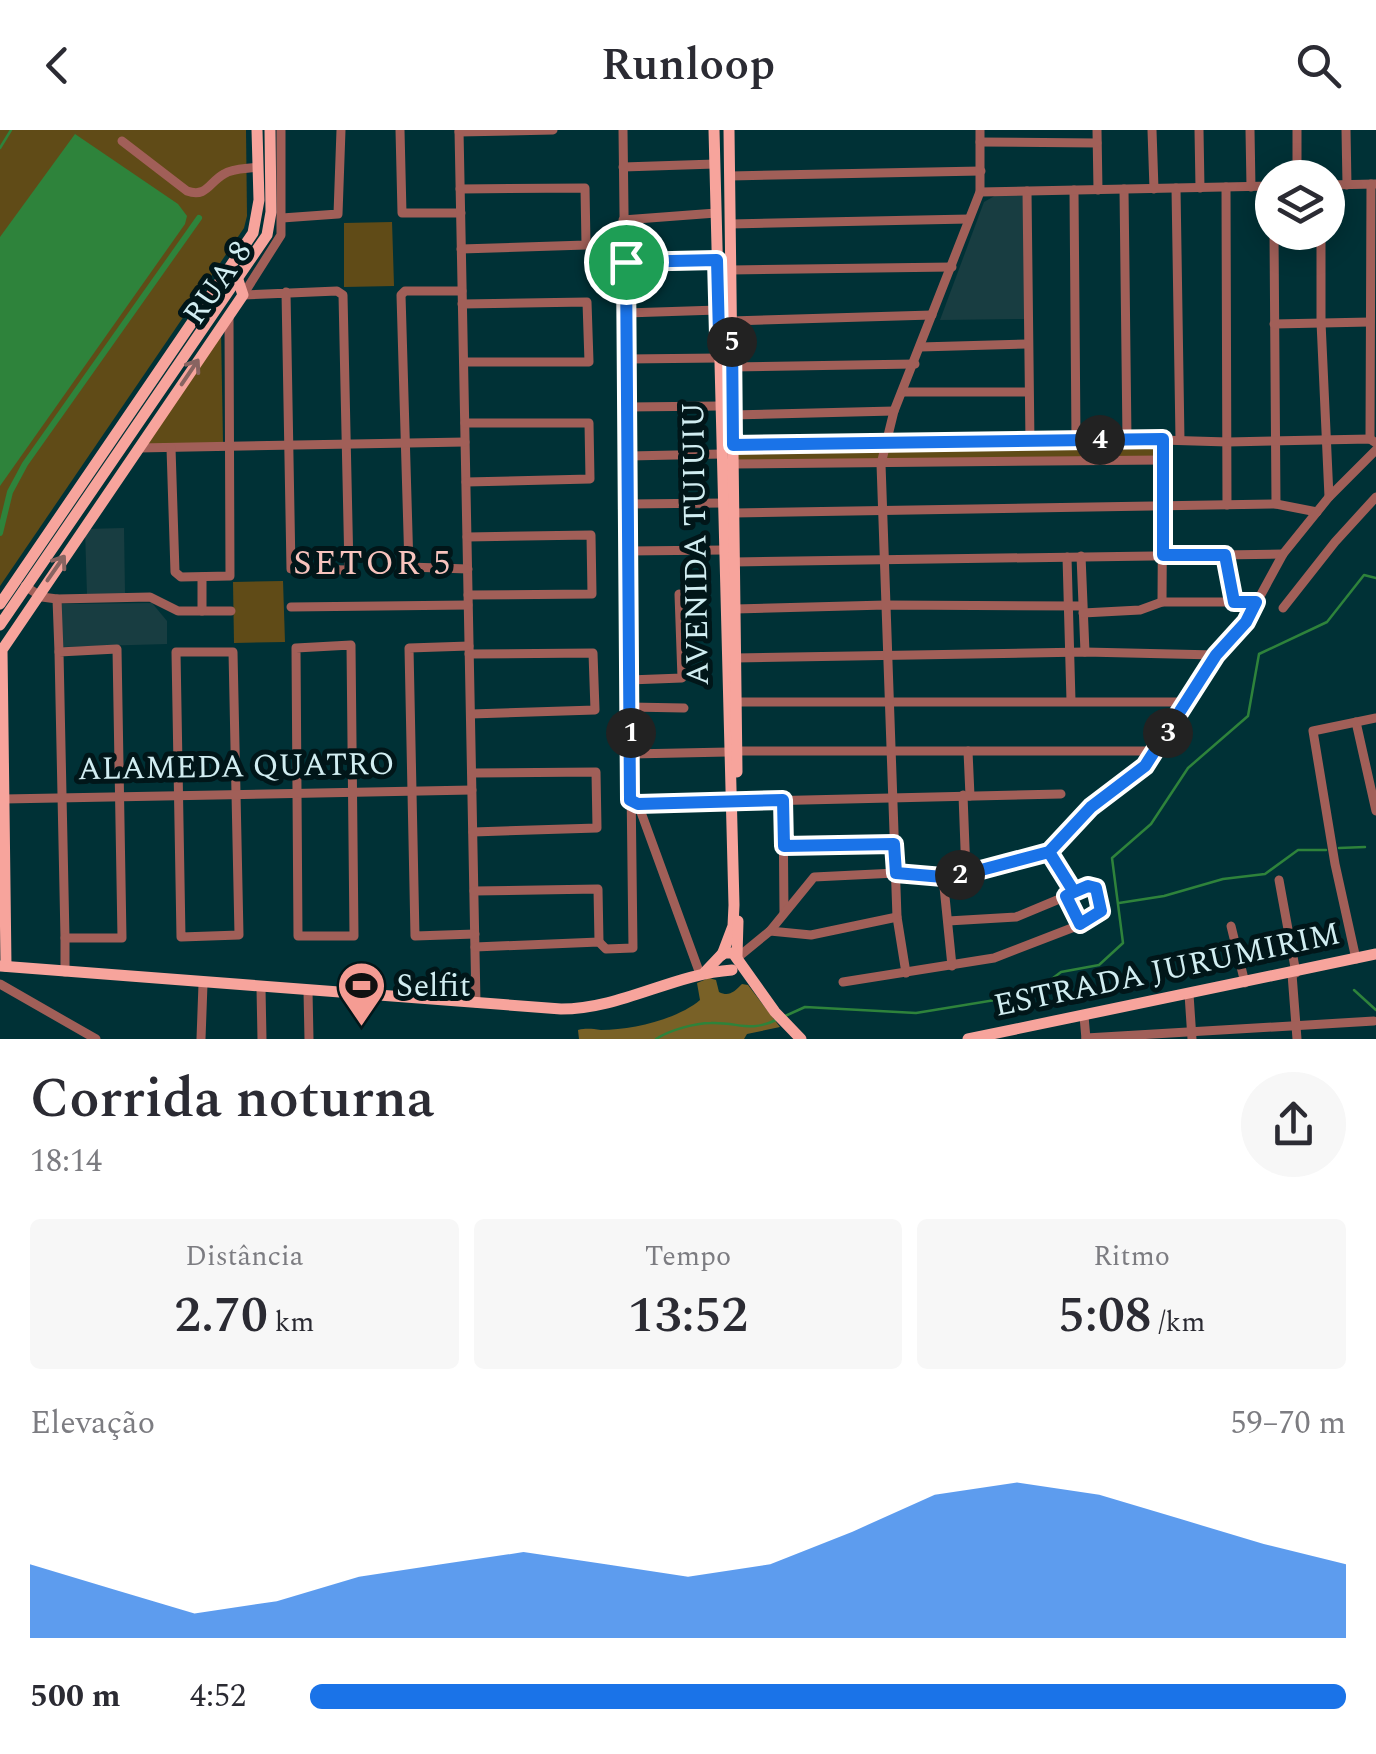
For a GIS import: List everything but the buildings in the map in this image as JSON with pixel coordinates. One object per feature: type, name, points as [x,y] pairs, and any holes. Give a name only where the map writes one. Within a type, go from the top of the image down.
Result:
[{"type":"main road","points":[[0,625],[21,582],[254,232],[258,218],[258,130]]},
{"type":"main road","points":[[0,604],[21,582],[260,246],[269,225],[270,130]]},
{"type":"main road","name":"AVENIDA TUIUIU","points":[[714,130],[718,310],[732,367],[733,445],[734,916],[721,956]]},
{"type":"main road","name":"AVENIDA TUIUIU","points":[[729,130],[731,321],[720,358],[720,406],[724,550],[731,571],[735,609],[732,702]]},
{"type":"main road","points":[[237,277],[242,295]]},
{"type":"main road","name":"RUA 8","points":[[2,799],[2,650],[242,295]]},
{"type":"main road","points":[[2,799],[3,966],[203,984],[584,1009],[734,963]]},
{"type":"main road","name":"AVENIDA TUIUIU","points":[[733,802],[734,963]]},
{"type":"main road","name":"ESTRADA JURUMIRIM","points":[[976,1038],[1376,954]]},
{"type":"main road","points":[[702,973],[721,956]]},
{"type":"main road","points":[[721,956],[720,965],[734,963]]},
{"type":"main road","points":[[734,963],[792,1034]]},
{"type":"street","name":"RUA 8","points":[[242,295],[280,242],[281,130]]},
{"type":"street","points":[[282,218],[338,214],[341,130]]},
{"type":"street","points":[[400,130],[402,212],[461,213]]},
{"type":"street","points":[[476,1002],[459,131],[553,130]]},
{"type":"street","points":[[474,891],[598,889],[599,942],[606,949],[633,948],[623,130]]},
{"type":"street","points":[[1097,130],[1098,190]]},
{"type":"street","points":[[1152,130],[1154,188]]},
{"type":"street","points":[[1200,130],[1200,188]]},
{"type":"street","points":[[1250,130],[1252,187]]},
{"type":"street","points":[[1296,130],[1297,160]]},
{"type":"street","points":[[734,963],[770,931],[814,877],[896,873],[943,877],[1049,852],[1091,807],[1145,766],[1216,655],[1246,622],[1283,554],[1374,444],[1374,184],[1347,185],[1346,130]]},
{"type":"street","points":[[906,973],[897,917],[894,844],[883,512],[885,442],[980,192],[980,136],[1097,143]]},
{"type":"street","points":[[122,141],[196,194],[206,191],[226,172],[258,167]]},
{"type":"street","points":[[623,168],[715,164]]},
{"type":"street","points":[[730,176],[981,171]]},
{"type":"street","points":[[1226,187],[1227,505]]},
{"type":"street","points":[[980,192],[1255,187]]},
{"type":"street","points":[[460,190],[586,188],[586,245],[462,249]]},
{"type":"street","points":[[1176,188],[1180,440]]},
{"type":"street","points":[[1124,189],[1127,439]]},
{"type":"street","points":[[1074,190],[1076,440]]},
{"type":"street","points":[[1027,191],[1030,443]]},
{"type":"street","points":[[623,220],[716,213]]},
{"type":"street","points":[[730,224],[969,220]]},
{"type":"street","points":[[1274,250],[1276,504]]},
{"type":"street","points":[[1321,250],[1329,498]]},
{"type":"street","points":[[626,262],[717,260]]},
{"type":"street","points":[[731,270],[952,268]]},
{"type":"street","points":[[462,291],[405,291],[401,295],[409,567],[468,569]]},
{"type":"street","points":[[242,295],[286,292],[342,293],[348,570],[291,569],[286,292]]},
{"type":"street","points":[[462,304],[587,302],[589,362],[464,362]]},
{"type":"street","points":[[626,313],[718,310]]},
{"type":"street","points":[[172,448],[175,572],[180,577],[226,576],[232,573],[229,315]]},
{"type":"street","points":[[731,321],[932,315]]},
{"type":"street","points":[[1274,324],[1321,322],[1372,330]]},
{"type":"street","points":[[920,347],[1028,344]]},
{"type":"street","points":[[627,359],[720,358]]},
{"type":"street","points":[[732,367],[915,364]]},
{"type":"street","points":[[903,392],[1028,392]]},
{"type":"street","points":[[628,408],[720,406]]},
{"type":"street","points":[[732,415],[894,411]]},
{"type":"street","points":[[465,423],[589,423],[590,479],[466,482]]},
{"type":"street","points":[[733,445],[1127,439],[1325,440],[1374,444]]},
{"type":"street","points":[[1162,602],[1163,439]]},
{"type":"street","points":[[138,448],[465,442]]},
{"type":"street","points":[[629,456],[722,454]]},
{"type":"street","points":[[733,464],[1163,460]]},
{"type":"street","points":[[1283,608],[1376,497]]},
{"type":"street","points":[[629,504],[723,503]]},
{"type":"street","points":[[733,513],[1276,504],[1317,512]]},
{"type":"street","points":[[291,607],[592,594],[592,535],[467,537]]},
{"type":"street","points":[[628,551],[724,550]]},
{"type":"street","points":[[731,571],[885,560],[1283,554]]},
{"type":"street","points":[[1225,555],[1234,602]]},
{"type":"street","points":[[1081,556],[1085,652]]},
{"type":"street","points":[[1066,557],[1070,700]]},
{"type":"street","points":[[202,577],[202,611]]},
{"type":"street","points":[[21,582],[38,594],[57,599],[150,597],[174,610],[230,611]]},
{"type":"street","points":[[629,680],[682,678],[679,594]]},
{"type":"street","points":[[57,599],[65,972]]},
{"type":"street","points":[[735,609],[886,605],[1140,610],[1162,602],[1256,602]]},
{"type":"street","points":[[351,646],[354,792],[354,936],[298,936],[296,648],[351,646]]},
{"type":"street","points":[[470,714],[595,710],[593,653],[409,648],[414,936],[475,934]]},
{"type":"street","points":[[60,652],[117,649],[121,796],[122,938],[65,938]]},
{"type":"street","points":[[176,652],[233,652],[238,794],[239,935],[181,937],[176,652]]},
{"type":"street","points":[[735,658],[1085,652],[1216,655]]},
{"type":"street","points":[[732,702],[1188,702]]},
{"type":"street","points":[[630,707],[684,708]]},
{"type":"street","points":[[1356,959],[1335,864],[1313,731],[1376,718]]},
{"type":"street","points":[[1356,722],[1376,811]]},
{"type":"street","points":[[966,874],[968,751]]},
{"type":"street","points":[[631,754],[1156,751]]},
{"type":"street","points":[[472,773],[596,772],[596,828],[473,832]]},
{"type":"street","name":"ALAMEDA QUATRO","points":[[2,799],[472,790]]},
{"type":"street","points":[[634,802],[1061,794]]},
{"type":"street","points":[[783,800],[784,912]]},
{"type":"street","points":[[634,802],[702,973]]},
{"type":"street","points":[[784,846],[894,844]]},
{"type":"street","points":[[1049,852],[1080,924]]},
{"type":"street","points":[[943,877],[952,966]]},
{"type":"street","points":[[1279,880],[1294,973],[1297,1039]]},
{"type":"street","points":[[843,982],[994,958],[1080,924],[1102,908],[1093,886],[1016,917],[948,920]]},
{"type":"street","points":[[770,931],[812,935],[897,917]]},
{"type":"street","points":[[1230,926],[1245,983]]},
{"type":"street","points":[[475,947],[599,942]]},
{"type":"street","points":[[0,984],[80,1035],[96,1039]]},
{"type":"street","points":[[201,1039],[203,984]]},
{"type":"street","points":[[262,988],[262,1039]]},
{"type":"street","points":[[308,991],[309,1039]]},
{"type":"street","points":[[1189,994],[1192,1034]]},
{"type":"street","points":[[1084,1016],[1086,1038],[1374,1021]]},
{"type":"shaded area","points":[[0,130],[246,130],[247,216],[244,228],[0,586]]},
{"type":"shaded area","points":[[75,134],[178,204],[187,216],[0,486],[0,237]]},
{"type":"shaded area","points":[[1025,193],[1025,319],[940,320],[984,202],[998,194]]},
{"type":"shaded area","points":[[392,222],[394,286],[344,287],[344,223]]},
{"type":"shaded area","points":[[221,331],[223,443],[144,446]]},
{"type":"shaded area","points":[[1159,444],[1159,457],[737,461],[736,449]]},
{"type":"shaded area","points":[[124,528],[125,594],[87,595],[85,529]]},
{"type":"shaded area","points":[[283,581],[285,642],[234,643],[233,582]]},
{"type":"shaded area","points":[[152,603],[167,621],[167,644],[62,647],[61,604]]},
{"type":"shaded area","points":[[709,978],[716,980],[719,992],[726,994],[742,984],[748,985],[780,1027],[747,1034],[744,1039],[579,1039],[578,1030],[626,1028],[680,1013],[700,1000],[697,983]]},
{"type":"waterway","points":[[0,148],[11,130]]},
{"type":"waterway","points":[[0,533],[10,492],[25,464],[199,218]]},
{"type":"waterway","points":[[783,1017],[805,1007],[916,1013],[1032,994],[1061,972],[1099,965],[1123,943],[1112,858],[1151,824],[1188,768],[1248,716],[1259,654],[1327,622],[1364,575],[1376,578]]},
{"type":"waterway","points":[[1339,848],[1365,847]]},
{"type":"waterway","points":[[1119,903],[1164,896],[1223,879],[1265,874],[1298,850],[1326,850]]},
{"type":"waterway","points":[[1354,990],[1376,1010]]},
{"type":"waterway","points":[[656,1039],[698,1024],[751,1026],[776,1020]]},
{"type":"place","name":"Selfit","points":[[361,1028]]},
{"type":"district","name":"SETOR 5","points":[[373,563]]},
{"type":"route","points":[[626,262],[630,800],[638,804],[783,800],[784,846],[894,844],[896,873],[943,877],[966,874],[1049,852],[1074,892],[1088,886],[1096,888],[1101,911],[1080,924],[1066,896],[1074,892],[1049,852],[1091,807],[1145,766],[1216,655],[1246,622],[1256,602],[1234,602],[1225,555],[1163,555],[1163,439],[733,445],[732,335],[719,335],[717,260],[626,262]]}]
